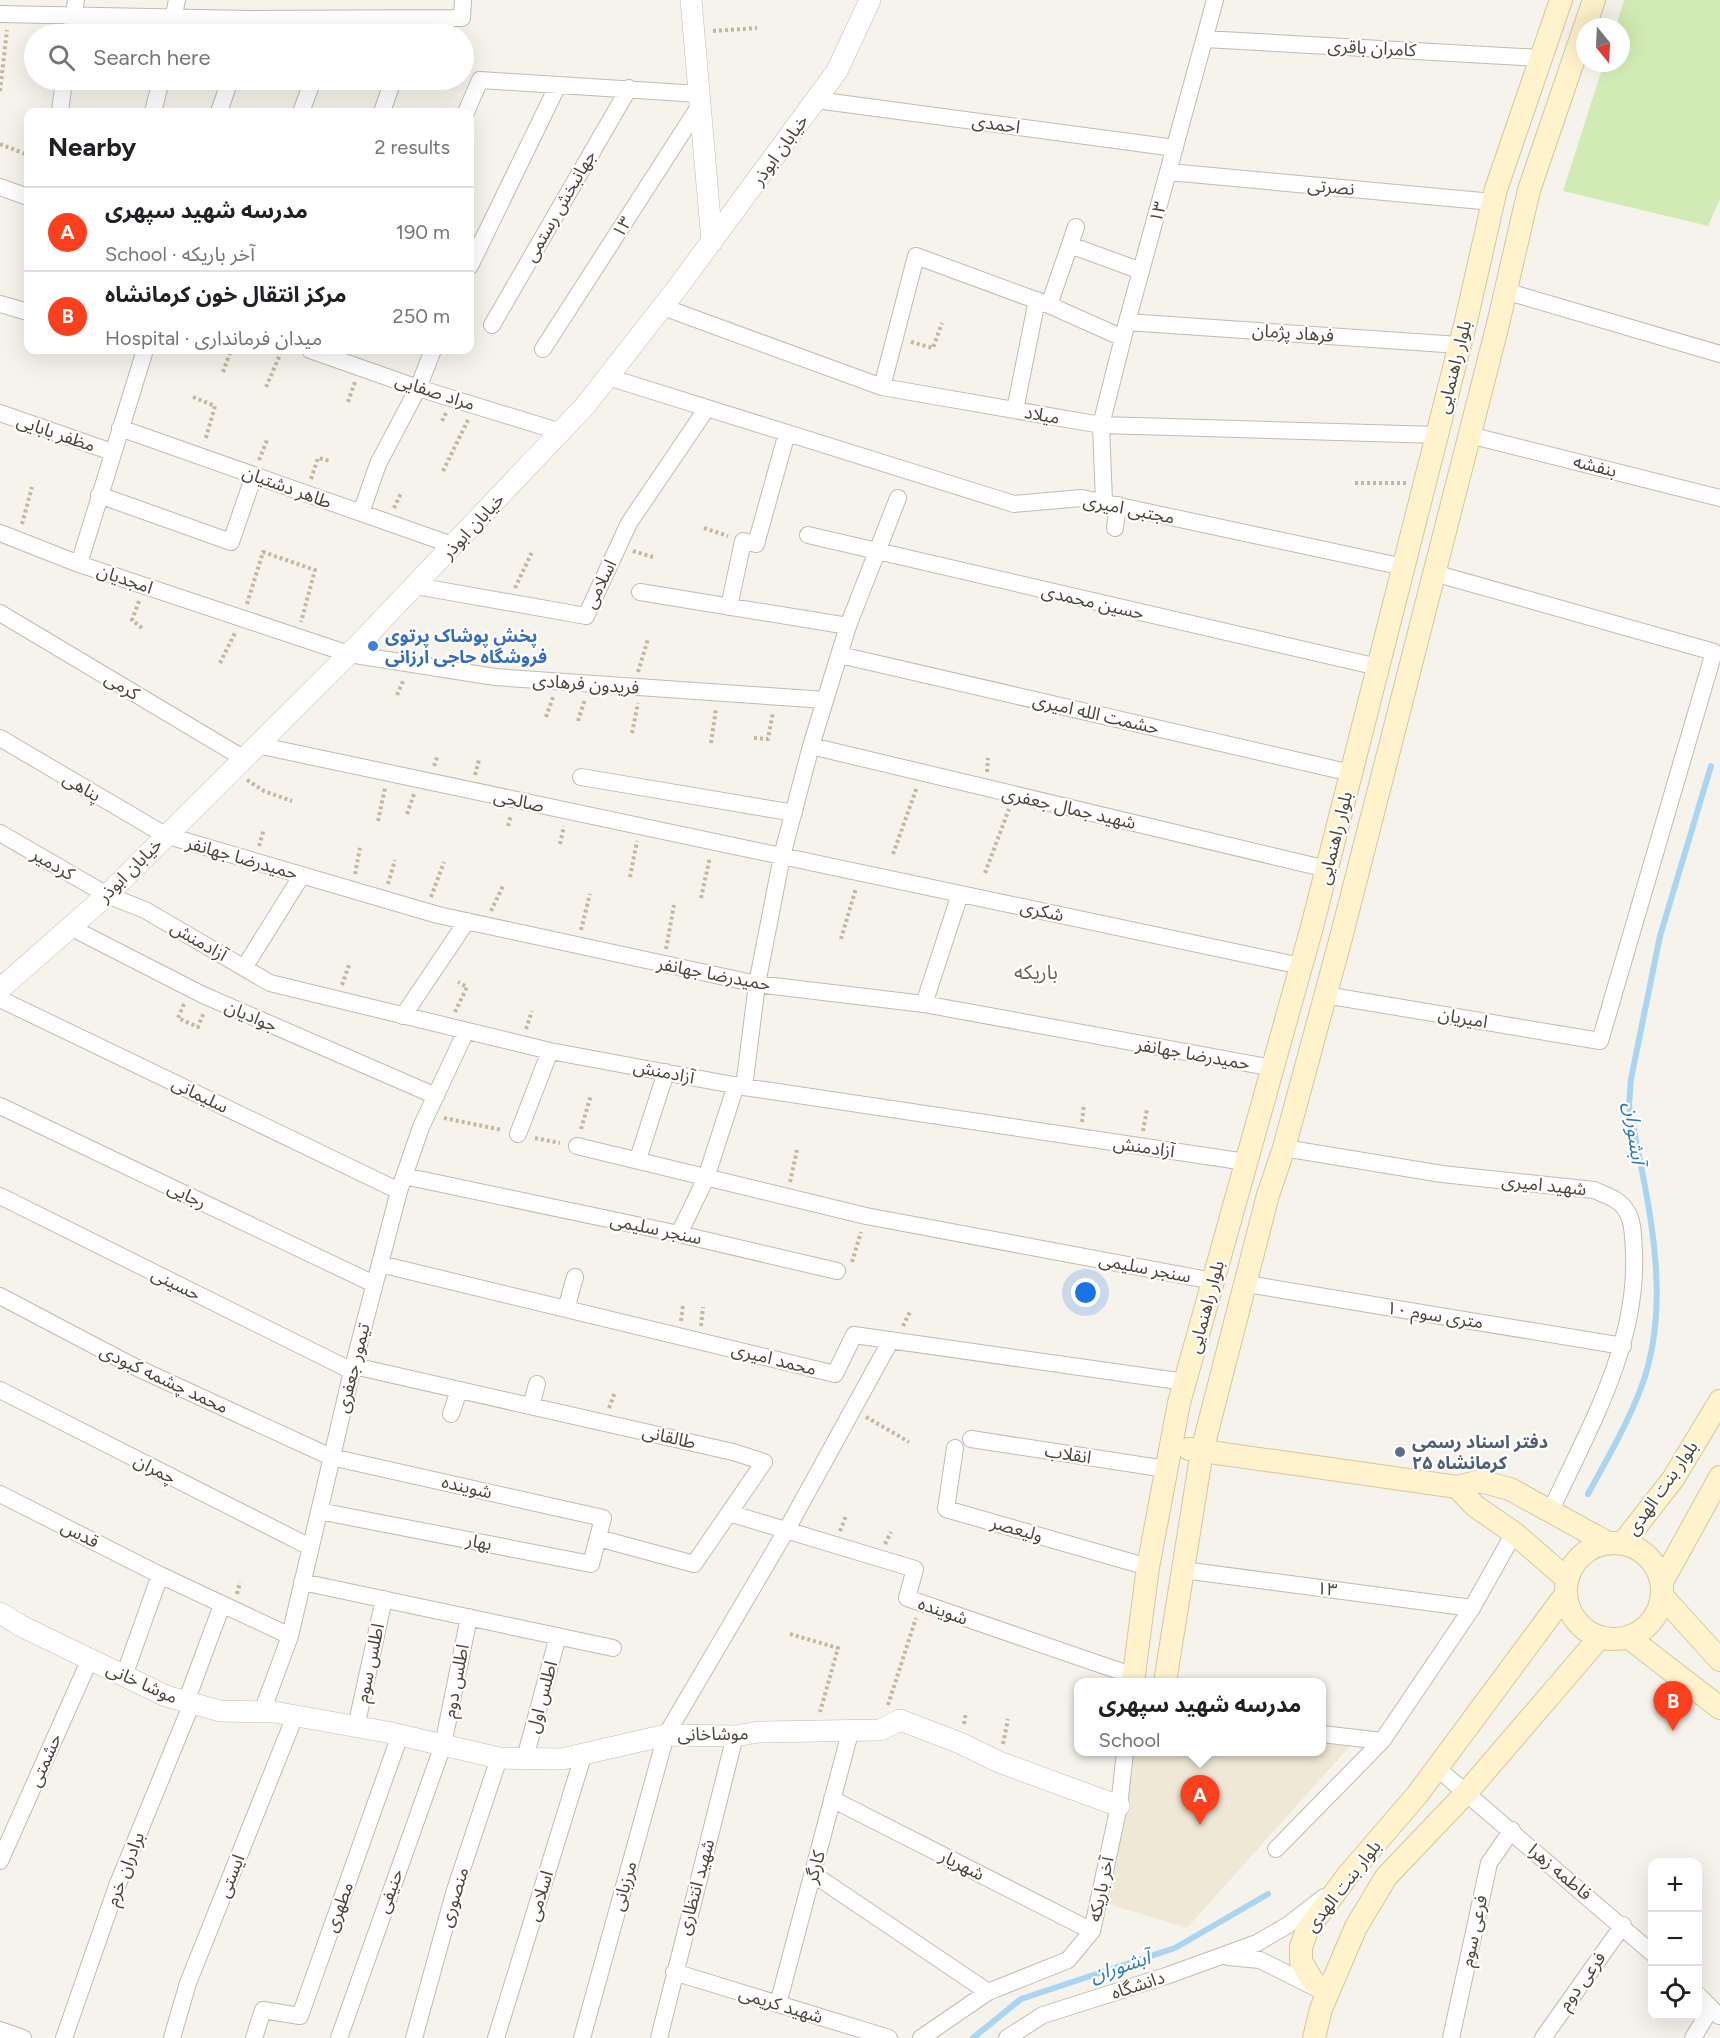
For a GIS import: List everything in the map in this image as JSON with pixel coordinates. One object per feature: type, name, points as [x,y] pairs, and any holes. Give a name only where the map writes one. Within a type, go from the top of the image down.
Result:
[{"type":"main road","name":"بلوار راهنمایی","points":[[1134,1678],[1148,1567],[1170,1447],[1185,1382],[1327,869],[1425,484],[1493,202],[1561,0]]},
{"type":"main road","name":"بلوار راهنمایی","points":[[1166,1678],[1202,1451],[1247,1284],[1268,1195],[1284,1148],[1325,995],[1469,435],[1528,190],[1594,0]]},
{"type":"main road","name":"بلوار بنت الهدی","points":[[1616,1543],[1673,1479],[1720,1401]]},
{"type":"main road","points":[[1170,1447],[1457,1487],[1480,1481],[1510,1489],[1616,1543],[1636,1548],[1648,1557],[1657,1568],[1662,1589],[1720,1660]]},
{"type":"main road","points":[[1616,1543],[1582,1555],[1573,1566],[1567,1587],[1569,1608],[1576,1621],[1587,1631],[1600,1637],[1614,1639],[1628,1637],[1641,1631],[1659,1610],[1662,1589],[1720,1477]]},
{"type":"main road","points":[[1457,1487],[1475,1506],[1514,1533],[1567,1587]]},
{"type":"main road","name":"بلوار بنت الهدی","points":[[1567,1587],[1417,1795],[1348,1875],[1312,1922],[1301,1947],[1301,1961],[1307,1973],[1327,1994],[1356,1927],[1386,1877],[1467,1792],[1600,1637]]},
{"type":"main road","points":[[1628,1637],[1720,1708]]},
{"type":"main road","points":[[1314,2038],[1327,1994]]},
{"type":"street","points":[[276,24],[335,18],[462,18],[463,0]]},
{"type":"street","points":[[691,0],[712,242]]},
{"type":"street","name":"خیابان ابوذر","points":[[4,980],[106,895],[416,586],[561,432],[663,307],[837,71],[870,0]]},
{"type":"street","name":"۱۳","points":[[1115,528],[1101,425],[1215,0]]},
{"type":"street","points":[[72,24],[74,8]]},
{"type":"street","points":[[173,24],[176,8]]},
{"type":"street","points":[[6,10],[176,8],[236,24]]},
{"type":"street","points":[[333,24],[335,18]]},
{"type":"street","points":[[411,24],[413,18]]},
{"type":"street","name":"کامران باقری","points":[[1205,39],[1540,58]]},
{"type":"street","points":[[468,108],[480,80],[557,87],[629,88],[700,100]]},
{"type":"street","points":[[474,258],[557,87]]},
{"type":"street","name":"جهانبخش رستمی","points":[[492,325],[629,88]]},
{"type":"street","points":[[60,108],[63,90]]},
{"type":"street","points":[[154,108],[158,90]]},
{"type":"street","points":[[220,108],[227,90]]},
{"type":"street","points":[[302,108],[309,90]]},
{"type":"street","points":[[383,108],[390,90]]},
{"type":"street","name":"۱۳","points":[[543,349],[700,100]]},
{"type":"street","name":"احمدی","points":[[816,100],[1175,148]]},
{"type":"street","name":"نصرتی","points":[[1169,172],[1493,202]]},
{"type":"street","points":[[0,188],[24,196]]},
{"type":"street","points":[[1015,410],[1043,302],[1076,227]]},
{"type":"street","points":[[1070,245],[1141,271]]},
{"type":"street","points":[[882,387],[893,336],[916,256],[1125,330]]},
{"type":"street","points":[[1505,291],[1720,354]]},
{"type":"street","points":[[0,304],[24,311]]},
{"type":"street","name":"میلاد","points":[[663,307],[882,387],[1101,425],[1437,435]]},
{"type":"street","name":"فرهاد پژمان","points":[[1125,330],[1459,345]]},
{"type":"street","name":"امجدیان","points":[[144,354],[79,564],[349,654]]},
{"type":"street","name":"مراد صفایی","points":[[321,354],[418,388],[561,432]]},
{"type":"street","points":[[361,513],[378,464],[418,388],[431,354]]},
{"type":"street","name":"مجتبی امیری","points":[[608,377],[1014,504],[1082,498],[1404,567]]},
{"type":"street","name":"اسلامی","points":[[416,586],[586,616],[629,523],[707,408]]},
{"type":"street","name":"مظفر بابایی","points":[[0,413],[112,452]]},
{"type":"street","name":"طاهر دشتیان","points":[[120,428],[455,546]]},
{"type":"street","points":[[729,607],[743,541],[756,544],[787,433]]},
{"type":"street","name":"بنفشه","points":[[1469,435],[1720,498]]},
{"type":"street","points":[[99,495],[231,542],[254,475]]},
{"type":"street","points":[[680,1234],[706,1178],[740,1086],[782,856],[811,746],[848,626],[898,498]]},
{"type":"street","points":[[0,532],[79,564]]},
{"type":"street","name":"حسین محمدی","points":[[808,535],[1378,667]]},
{"type":"street","name":"امیریان","points":[[1325,995],[1600,1041],[1714,652],[1434,573]]},
{"type":"street","points":[[640,592],[848,626]]},
{"type":"street","name":"کرمی","points":[[0,613],[244,758]]},
{"type":"street","name":"فریدون فرهادی","points":[[349,654],[495,677],[825,700]]},
{"type":"street","name":"حشمت الله امیری","points":[[840,656],[1351,773]]},
{"type":"street","name":"پناهی","points":[[0,738],[165,835]]},
{"type":"street","name":"شهید جمال جعفری","points":[[811,746],[1327,869]]},
{"type":"street","name":"صالحی","points":[[244,758],[388,773],[782,856]]},
{"type":"street","points":[[581,777],[794,813]]},
{"type":"street","name":"کردمیر","points":[[0,833],[106,895]]},
{"type":"street","name":"حمیدرضا جهانفر","points":[[165,835],[425,911],[757,984],[924,1004],[1272,1068]]},
{"type":"street","name":"شکری","points":[[782,856],[1301,966]]},
{"type":"street","points":[[244,968],[302,875]]},
{"type":"street","points":[[924,1004],[960,894]]},
{"type":"street","name":"آزادمنش","points":[[106,895],[145,910],[270,983],[550,1051],[740,1086],[1246,1162]]},
{"type":"street","points":[[402,1016],[467,921]]},
{"type":"street","name":"جوادیان","points":[[70,927],[203,995],[436,1096]]},
{"type":"street","name":"سلیمانی","points":[[0,999],[402,1184]]},
{"type":"street","name":"تیمور جعفری","points":[[262,1712],[290,1635],[331,1457],[402,1184],[421,1127],[466,1031]]},
{"type":"street","points":[[518,1134],[550,1051]]},
{"type":"street","points":[[638,1159],[666,1072]]},
{"type":"street","name":"رجایی","points":[[0,1106],[375,1284]]},
{"type":"street","name":"سنجر سلیمی","points":[[576,1146],[638,1159],[706,1178],[866,1216],[1213,1281]]},
{"type":"street","name":"شهید امیری","points":[[1284,1148],[1442,1173],[1594,1190],[1613,1198],[1628,1212],[1633,1230],[1633,1302],[1623,1346],[1551,1510]]},
{"type":"street","name":"سنجر سلیمی","points":[[402,1184],[680,1234],[837,1271]]},
{"type":"street","name":"حسینی","points":[[0,1196],[353,1369]]},
{"type":"street","name":"محمد امیری","points":[[380,1264],[835,1374],[854,1335],[1185,1382]]},
{"type":"street","points":[[566,1309],[575,1277]]},
{"type":"street","name":"۱۰ متری سوم","points":[[1247,1284],[1623,1346]]},
{"type":"street","name":"محمد چشمه کبودی","points":[[0,1296],[131,1365],[331,1457]]},
{"type":"street","points":[[666,1735],[786,1531],[891,1340]]},
{"type":"street","name":"طالقانی","points":[[353,1369],[531,1406],[733,1452],[764,1462],[694,1564],[598,1538]]},
{"type":"street","points":[[531,1406],[537,1384]]},
{"type":"street","name":"چمران","points":[[0,1390],[310,1547]]},
{"type":"street","points":[[451,1414],[459,1390]]},
{"type":"street","name":"انقلاب","points":[[971,1439],[1166,1469]]},
{"type":"street","name":"ولیعصر","points":[[955,1448],[945,1509],[1148,1567]]},
{"type":"street","name":"شوینده","points":[[331,1457],[603,1518]]},
{"type":"street","name":"قدس","points":[[0,1494],[160,1575],[290,1635]]},
{"type":"street","name":"بهار","points":[[320,1511],[591,1564],[603,1518]]},
{"type":"street","points":[[729,1513],[786,1531]]},
{"type":"street","name":"شوینده","points":[[786,1531],[915,1569],[907,1598],[1131,1678]]},
{"type":"street","points":[[1276,1849],[1382,1741],[1472,1608],[1514,1533]]},
{"type":"street","name":"۱۳","points":[[1183,1570],[1472,1608]]},
{"type":"street","points":[[124,1676],[160,1575]]},
{"type":"street","points":[[302,1582],[613,1648]]},
{"type":"street","name":"اطلس سوم","points":[[356,1727],[384,1599]]},
{"type":"street","points":[[189,1702],[222,1605]]},
{"type":"street","name":"موشا خانی","points":[[0,1612],[21,1626],[166,1696],[220,1711],[295,1716]]},
{"type":"street","name":"اطلس دوم","points":[[443,1745],[469,1617]]},
{"type":"street","name":"اطلس اول","points":[[525,1758],[558,1636]]},
{"type":"street","name":"حشمتی","points":[[0,1861],[90,1659]]},
{"type":"street","name":"برادران خرم","points":[[64,2038],[117,1886],[189,1702]]},
{"type":"street","name":"موشاخانی","points":[[295,1716],[400,1735],[499,1758],[562,1759],[666,1735],[735,1736],[814,1730],[880,1730],[900,1720],[960,1743],[999,1762],[1119,1806]]},
{"type":"street","name":"ایستی","points":[[172,2038],[188,1983],[295,1716]]},
{"type":"street","name":"کارگر","points":[[778,2004],[851,1729]]},
{"type":"street","points":[[1326,1734],[1382,1741]]},
{"type":"street","name":"مطهری","points":[[254,2038],[263,2010],[300,2016],[400,1735]]},
{"type":"street","name":"مرزبانی","points":[[582,2038],[666,1735]]},
{"type":"street","name":"شهید انتظاری","points":[[659,2038],[735,1736]]},
{"type":"street","name":"حنیفی","points":[[339,2038],[443,1745]]},
{"type":"street","name":"اسلامی","points":[[496,2038],[584,1754]]},
{"type":"street","name":"آخر باریکه","points":[[921,2038],[988,1992],[1068,1960],[1092,1931],[1119,1806],[1125,1756]]},
{"type":"street","name":"منصوری","points":[[414,2038],[455,1890],[499,1758]]},
{"type":"street","name":"فاطمه زهرا","points":[[1437,1768],[1648,1948]]},
{"type":"street","name":"شهریار","points":[[832,1799],[1092,1931]]},
{"type":"street","name":"فرعی سوم","points":[[1451,2038],[1489,1863],[1512,1830]]},
{"type":"street","points":[[813,1874],[988,1992]]},
{"type":"street","points":[[1204,1961],[1257,1943],[1276,1933],[1313,1906],[1348,1875]]},
{"type":"street","name":"فرعی دوم","points":[[1543,2038],[1623,1925]]},
{"type":"street","points":[[1204,1961],[1234,1956],[1252,1958],[1327,1994]]},
{"type":"street","name":"دانشگاه","points":[[1007,2038],[1043,2015],[1166,1976],[1204,1961]]},
{"type":"street","name":"شهید کریمی","points":[[674,1972],[778,2004],[852,2033],[889,2038]]},
{"type":"street","points":[[1693,2038],[1716,2012],[1702,1999]]},
{"type":"street","points":[[0,2030],[22,2038]]},
{"type":"path","points":[[0,91],[6,10]]},
{"type":"path","points":[[694,32],[757,28]]},
{"type":"path","points":[[0,144],[24,153]]},
{"type":"path","points":[[893,336],[933,348],[942,323]]},
{"type":"path","points":[[223,372],[230,354]]},
{"type":"path","points":[[267,387],[280,354]]},
{"type":"path","points":[[193,397],[215,406],[200,456]]},
{"type":"path","points":[[442,471],[475,406]]},
{"type":"path","points":[[254,475],[268,438]]},
{"type":"path","points":[[306,494],[318,458],[330,461]]},
{"type":"path","points":[[1355,483],[1425,484]]},
{"type":"path","points":[[17,540],[32,487]]},
{"type":"path","points":[[704,528],[743,541]]},
{"type":"path","points":[[220,663],[242,619],[263,552],[315,570],[297,637]]},
{"type":"path","points":[[508,602],[532,552]]},
{"type":"path","points":[[142,628],[132,620],[145,586]]},
{"type":"path","points":[[632,733],[637,687],[648,639]]},
{"type":"path","points":[[711,743],[718,693]]},
{"type":"path","points":[[754,738],[768,739],[775,697]]},
{"type":"path","points":[[244,758],[264,791],[292,801]]},
{"type":"path","points":[[378,821],[388,773]]},
{"type":"path","points":[[893,854],[922,773]]},
{"type":"path","points":[[985,873],[1015,795]]},
{"type":"path","points":[[630,877],[640,826]]},
{"type":"path","points":[[701,898],[714,842]]},
{"type":"path","points":[[351,890],[360,848]]},
{"type":"path","points":[[384,899],[394,860]]},
{"type":"path","points":[[425,911],[444,862]]},
{"type":"path","points":[[841,939],[860,873]]},
{"type":"path","points":[[484,925],[504,885]]},
{"type":"path","points":[[577,945],[590,894]]},
{"type":"path","points":[[663,964],[674,905]]},
{"type":"path","points":[[448,1027],[467,987],[458,982]]},
{"type":"path","points":[[576,1146],[591,1095]]},
{"type":"path","points":[[786,1197],[797,1150]]},
{"type":"path","points":[[837,1271],[849,1274],[866,1216]]},
{"type":"path","points":[[853,1409],[909,1442]]},
{"type":"path","points":[[880,1730],[920,1603]]},
{"type":"path","points":[[790,1634],[838,1648],[814,1730]]},
{"type":"shaded area","points":[[1326,1743],[1350,1746],[1187,1928],[1108,1904],[1132,1756],[1326,1756]]},
{"type":"green space","points":[[1624,0],[1720,0],[1720,199],[1708,226],[1563,191],[1601,72],[1630,72],[1630,18],[1619,18]]},
{"type":"waterway","name":"آبشوران","points":[[1588,1494],[1629,1415],[1641,1388],[1651,1354],[1656,1319],[1657,1283],[1649,1211],[1629,1105],[1631,1079],[1660,936],[1711,766]]},
{"type":"waterway","name":"آبشوران","points":[[973,2038],[1021,1999],[1175,1948],[1268,1894]]},
{"type":"place","name":"پخش پوشاک پرتوی فروشگاه حاجی ارزانی","points":[[373,646]]},
{"type":"place","name":"دفتر اسناد رسمی ۲۵ کرمانشاه","points":[[1400,1452]]},
{"type":"place","name":"مرکز انتقال خون کرمانشاه","points":[[1673,1731]]},
{"type":"place","name":"مدرسه شهید سپهری","points":[[1200,1825]]},
{"type":"district","name":"باریکه","points":[[1036,972]]}]
